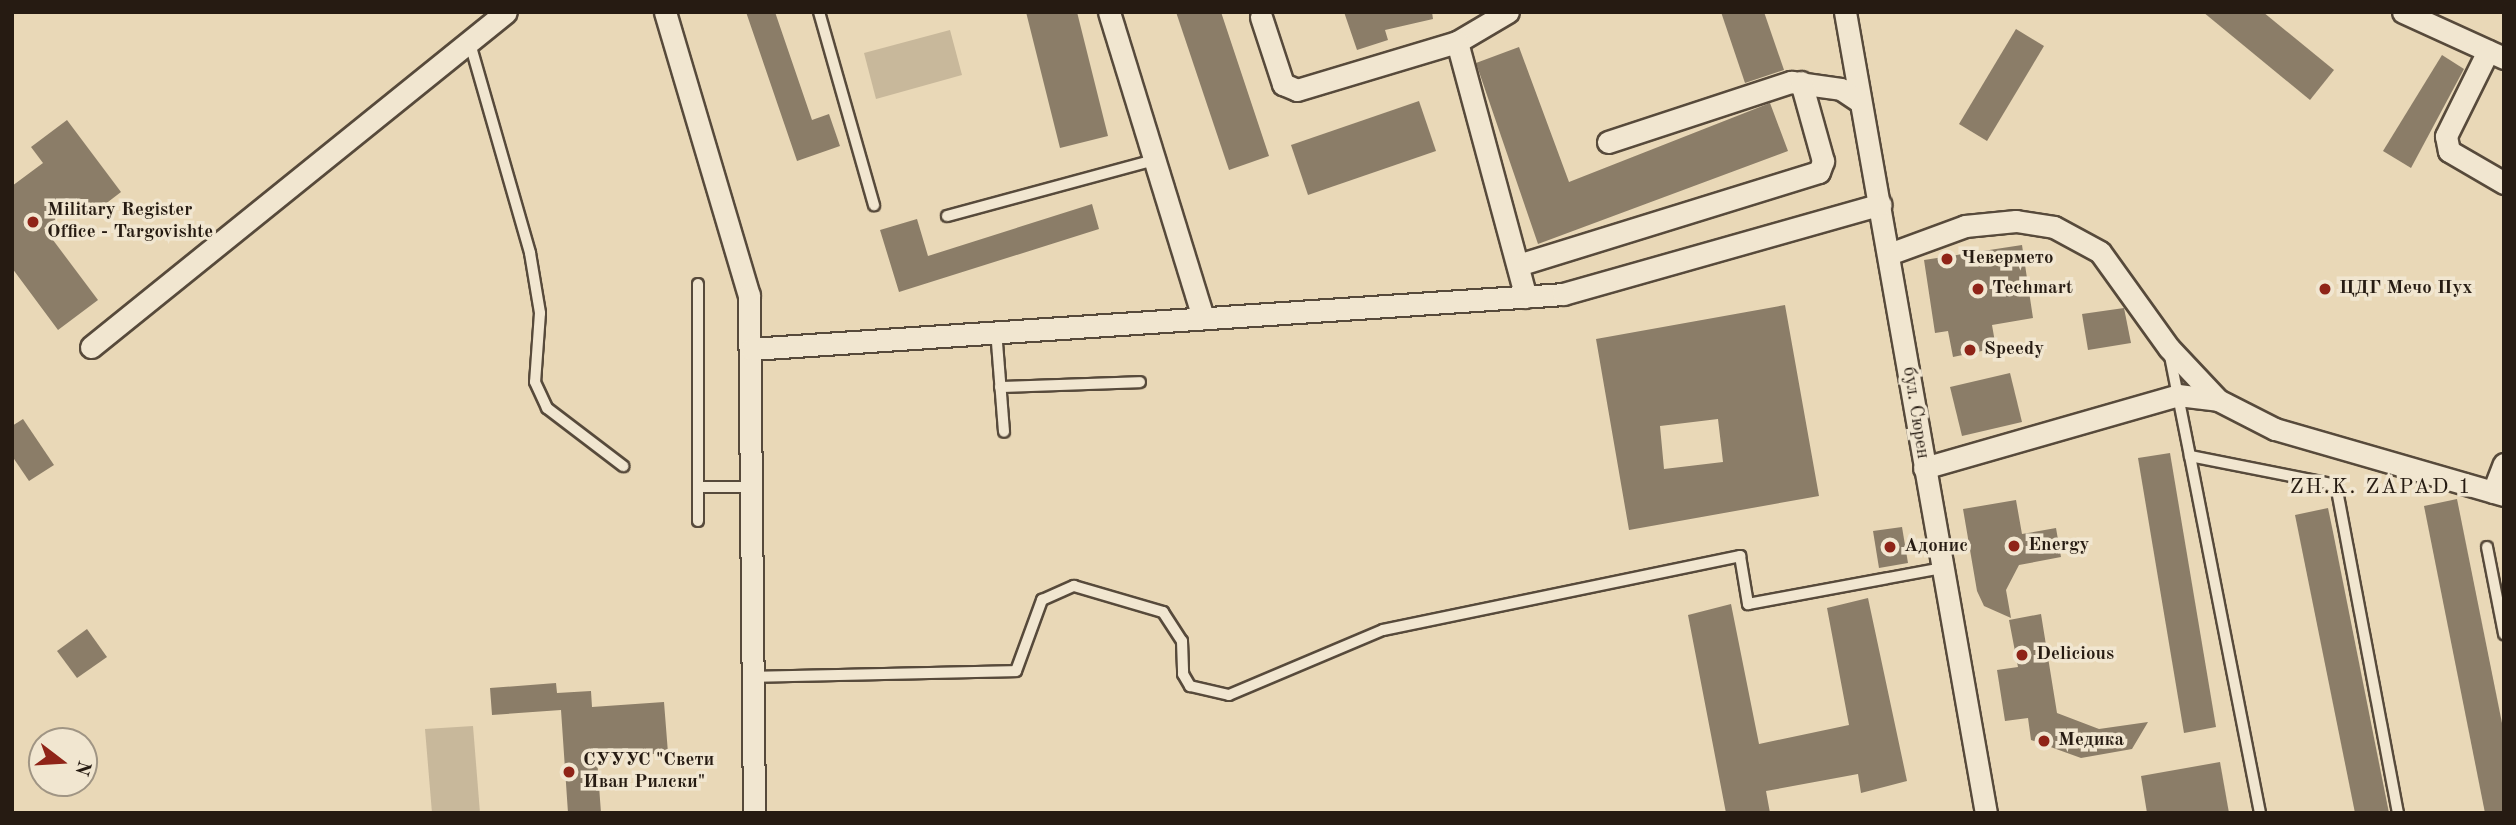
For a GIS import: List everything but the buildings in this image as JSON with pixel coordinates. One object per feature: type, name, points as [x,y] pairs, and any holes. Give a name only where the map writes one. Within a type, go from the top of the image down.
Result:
[{"type":"street","points":[[91,347],[506,12]]},
{"type":"street","points":[[665,12],[741,255],[751,349],[749,487],[754,813]]},
{"type":"street","points":[[1109,12],[1203,318]]},
{"type":"street","points":[[1261,17],[1288,90],[1457,42],[1508,12]]},
{"type":"street","name":"бул. Сюрен","points":[[1845,12],[1986,813]]},
{"type":"street","points":[[2403,12],[2496,55],[2446,136],[2449,151],[2504,183]]},
{"type":"street","points":[[1457,42],[1526,297]]},
{"type":"street","points":[[1518,265],[1819,172],[1823,161],[1801,82]]},
{"type":"street","points":[[1608,142],[1801,82],[1841,89],[1860,102]]},
{"type":"street","points":[[751,349],[996,330],[1563,294],[1880,204]]},
{"type":"street","points":[[1889,254],[1965,226],[2016,221],[2054,227],[2101,252],[2169,348],[2218,400],[2275,429],[2498,494],[2504,464]]},
{"type":"street","points":[[1924,468],[2178,395],[2218,400]]},
{"type":"lane","points":[[819,12],[874,205]]},
{"type":"lane","points":[[469,40],[530,253],[540,313],[535,382],[547,408],[623,466]]},
{"type":"lane","points":[[947,216],[1155,160]]},
{"type":"lane","points":[[698,284],[698,521]]},
{"type":"lane","points":[[996,330],[1003,432]]},
{"type":"lane","points":[[2169,348],[2260,813]]},
{"type":"lane","points":[[1000,387],[1140,382]]},
{"type":"lane","points":[[2190,456],[2336,485],[2398,813]]},
{"type":"lane","points":[[698,487],[749,487]]},
{"type":"lane","points":[[2487,547],[2504,634]]},
{"type":"lane","points":[[752,677],[1016,671],[1042,600],[1074,586],[1163,611],[1182,641],[1190,686],[1229,695],[1383,630],[1740,556],[1748,604],[1942,568]]},
{"type":"shaded area","points":[[950,30],[962,75],[876,99],[864,53]]},
{"type":"shaded area","points":[[473,726],[480,813],[432,813],[425,729]]},
{"type":"place","name":"Military Register Office - Targovishte","points":[[33,222]]},
{"type":"place","name":"Чевермето","points":[[1947,259]]},
{"type":"place","name":"Techmart","points":[[1978,289]]},
{"type":"place","name":"ЦДГ Мечо Пух","points":[[2325,289]]},
{"type":"place","name":"Speedy","points":[[1970,350]]},
{"type":"place","name":"Energy","points":[[2014,546]]},
{"type":"place","name":"Адонис","points":[[1890,547]]},
{"type":"place","name":"Delicious","points":[[2022,655]]},
{"type":"place","name":"Медика","points":[[2044,741]]},
{"type":"place","name":"СУУУС \"Свети Иван Рилски\"","points":[[569,772]]},
{"type":"district","name":"ZH.K. ZAPAD 1","points":[[2381,488]]}]
